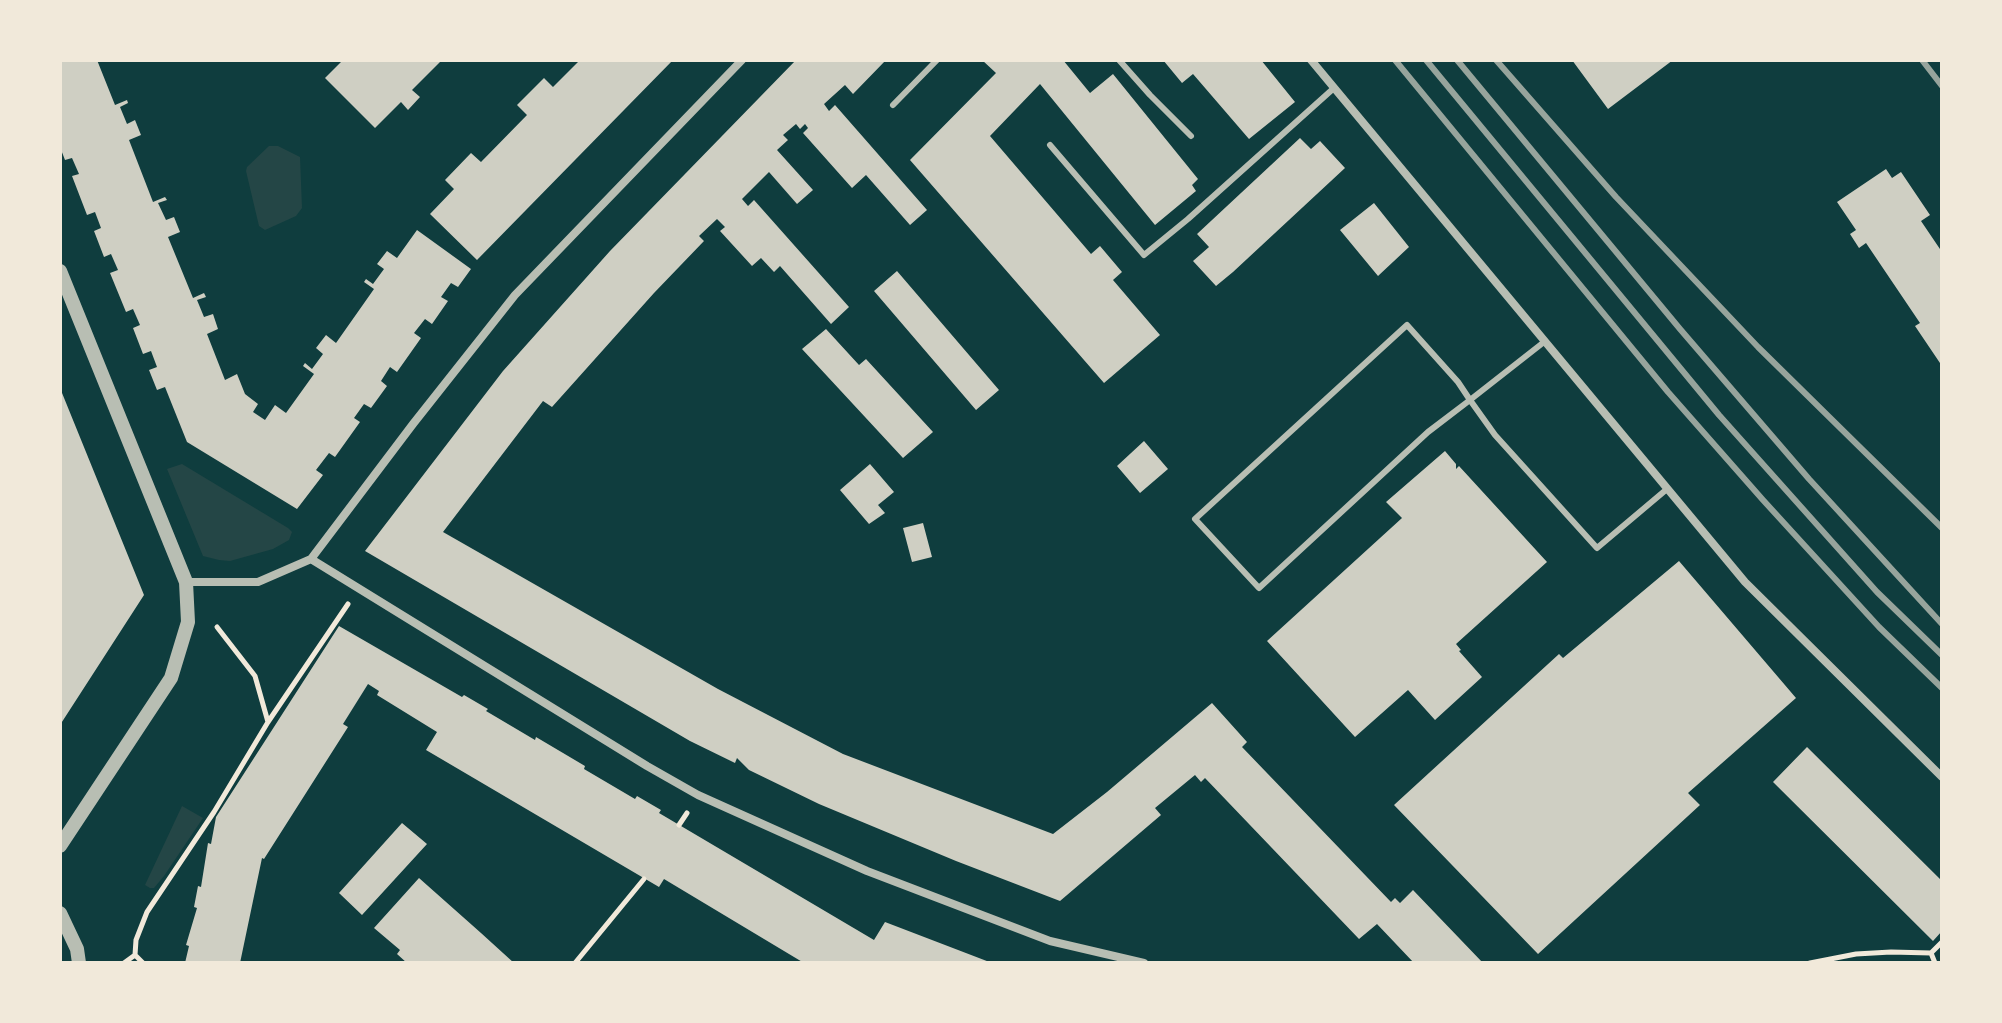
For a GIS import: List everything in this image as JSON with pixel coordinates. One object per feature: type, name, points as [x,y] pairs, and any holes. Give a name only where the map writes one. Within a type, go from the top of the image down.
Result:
[{"type":"street","points":[[186,582],[258,582],[311,559],[515,295],[742,60]]},
{"type":"street","points":[[1311,60],[1745,582],[1942,777]]},
{"type":"street","points":[[60,271],[186,582],[188,622],[171,678],[60,846]]},
{"type":"street","points":[[311,559],[698,795],[867,871],[1050,941],[1144,963]]},
{"type":"street","points":[[60,913],[77,949],[79,963]]},
{"type":"lane","points":[[893,105],[937,60]]},
{"type":"lane","points":[[1119,60],[1191,136]]},
{"type":"lane","points":[[1050,145],[1144,255],[1334,88]]},
{"type":"lane","points":[[1544,342],[1470,400],[1428,432],[1259,588],[1195,519],[1407,325],[1458,382],[1470,400],[1495,435],[1597,548],[1667,489]]},
{"type":"path","points":[[143,963],[135,955],[136,940],[147,912],[358,588]]},
{"type":"path","points":[[217,627],[255,676],[268,722]]},
{"type":"path","points":[[575,963],[644,879]]},
{"type":"path","points":[[1931,953],[1942,942]]},
{"type":"path","points":[[1810,963],[1856,954],[1891,952],[1942,956]]},
{"type":"path","points":[[1931,953],[1935,963]]},
{"type":"path","points":[[124,963],[135,955]]},
{"type":"shaded area","points":[[269,146],[278,146],[300,157],[302,208],[296,216],[265,230],[259,226],[246,171]]},
{"type":"shaded area","points":[[182,464],[288,528],[292,532],[289,540],[273,549],[230,561],[203,556],[167,469]]},
{"type":"shaded area","points":[[182,806],[203,818],[164,876],[154,888],[150,888],[145,885]]},
{"type":"building","points":[[60,60],[97,60],[115,105],[127,100],[128,103],[120,107],[127,124],[135,120],[141,135],[129,140],[153,202],[165,197],[167,200],[158,203],[166,220],[174,217],[180,232],[168,237],[193,298],[204,293],[206,297],[197,300],[204,317],[213,314],[218,329],[207,334],[225,380],[237,374],[245,394],[258,404],[253,412],[265,420],[275,405],[286,413],[314,374],[303,366],[305,363],[312,369],[323,354],[316,348],[326,335],[336,343],[374,289],[364,282],[366,279],[373,284],[384,269],[377,264],[387,251],[397,258],[417,230],[471,269],[458,287],[451,283],[441,297],[448,301],[432,324],[425,319],[414,333],[421,338],[397,372],[390,367],[381,381],[387,386],[371,408],[364,404],[354,418],[360,422],[335,457],[329,453],[316,470],[323,475],[297,509],[187,442],[165,387],[157,390],[149,370],[157,367],[151,351],[143,354],[133,328],[140,325],[133,309],[126,312],[110,273],[118,270],[111,254],[104,257],[94,231],[101,228],[95,212],[87,215],[72,176],[79,174],[72,158],[65,160],[60,147]]},
{"type":"building","points":[[343,60],[442,60],[412,90],[420,97],[408,110],[401,102],[375,128],[325,78]]},
{"type":"building","points":[[580,60],[673,60],[477,260],[430,214],[454,189],[445,180],[471,153],[481,162],[527,115],[517,105],[544,78],[553,87]]},
{"type":"building","points":[[796,60],[886,60],[853,94],[845,85],[824,104],[829,111],[835,105],[927,210],[910,225],[866,175],[852,188],[803,133],[808,128],[805,124],[800,129],[796,124],[783,135],[788,140],[777,150],[813,190],[797,204],[769,172],[742,199],[748,206],[754,200],[849,307],[831,324],[780,266],[774,272],[761,258],[752,266],[720,231],[725,227],[717,219],[699,236],[704,241],[552,407],[543,401],[443,532],[718,689],[843,754],[1053,834],[1212,703],[1247,742],[1242,747],[1391,902],[1395,898],[1400,903],[1413,890],[1483,963],[1414,963],[1377,924],[1359,939],[1205,778],[1201,782],[1195,775],[1155,808],[1161,815],[1060,901],[819,804],[749,770],[737,758],[735,763],[690,741],[365,551],[503,371],[610,251]]},
{"type":"building","points":[[982,60],[1063,60],[1090,93],[1113,74],[1198,179],[1192,185],[1196,191],[1155,225],[1040,84],[990,136],[1091,254],[1100,246],[1122,272],[1113,280],[1160,335],[1104,383],[910,160],[996,73]]},
{"type":"building","points":[[1163,60],[1261,60],[1295,102],[1249,139],[1193,74],[1182,83]]},
{"type":"building","points":[[1572,60],[1673,60],[1608,109]]},
{"type":"building","points":[[1300,138],[1311,149],[1320,141],[1345,168],[1216,286],[1193,261],[1209,247],[1197,234]]},
{"type":"building","points":[[1886,169],[1892,178],[1901,172],[1930,215],[1921,221],[1942,252],[1942,366],[1915,326],[1920,323],[1866,243],[1859,248],[1850,234],[1856,230],[1837,202]]},
{"type":"building","points":[[1374,203],[1409,247],[1378,276],[1340,230]]},
{"type":"building","points":[[897,271],[999,390],[976,410],[874,291]]},
{"type":"building","points":[[826,329],[859,365],[866,359],[933,432],[903,458],[802,349]]},
{"type":"building","points":[[60,388],[144,595],[60,725]]},
{"type":"building","points":[[1144,441],[1168,469],[1140,493],[1117,466]]},
{"type":"building","points":[[1445,451],[1456,464],[1456,469],[1459,466],[1547,562],[1456,644],[1482,677],[1435,720],[1408,690],[1355,737],[1267,641],[1402,518],[1386,502]]},
{"type":"building","points":[[870,464],[894,492],[878,505],[885,513],[869,524],[840,490]]},
{"type":"building","points":[[923,523],[932,557],[912,562],[903,528]]},
{"type":"building","points":[[1679,561],[1796,698],[1688,793],[1700,805],[1538,954],[1394,805],[1559,654],[1563,658]]},
{"type":"building","points":[[339,626],[462,697],[464,695],[535,740],[536,737],[635,799],[637,796],[661,810],[659,813],[874,940],[885,922],[992,963],[804,963],[664,879],[659,887],[426,750],[437,732],[377,695],[379,691],[368,684],[343,724],[348,727],[262,858],[240,963],[185,963],[189,946],[186,945],[197,908],[194,907],[198,886],[201,887],[216,817]]},
{"type":"building","points":[[1807,747],[1942,881],[1942,931],[1933,941],[1773,782]]},
{"type":"building","points":[[402,823],[427,844],[362,915],[339,893]]},
{"type":"building","points":[[419,878],[514,963],[407,963],[397,954],[400,950],[374,928]]},
{"type":"railway","points":[[1395,60],[1668,392],[1879,627],[1942,688]]},
{"type":"railway","points":[[1426,60],[1719,415],[1877,592],[1942,655]]},
{"type":"railway","points":[[1457,60],[1680,329],[1809,479],[1942,624]]},
{"type":"railway","points":[[1496,60],[1616,197],[1758,347],[1942,528]]},
{"type":"railway","points":[[1922,60],[1942,86]]}]
